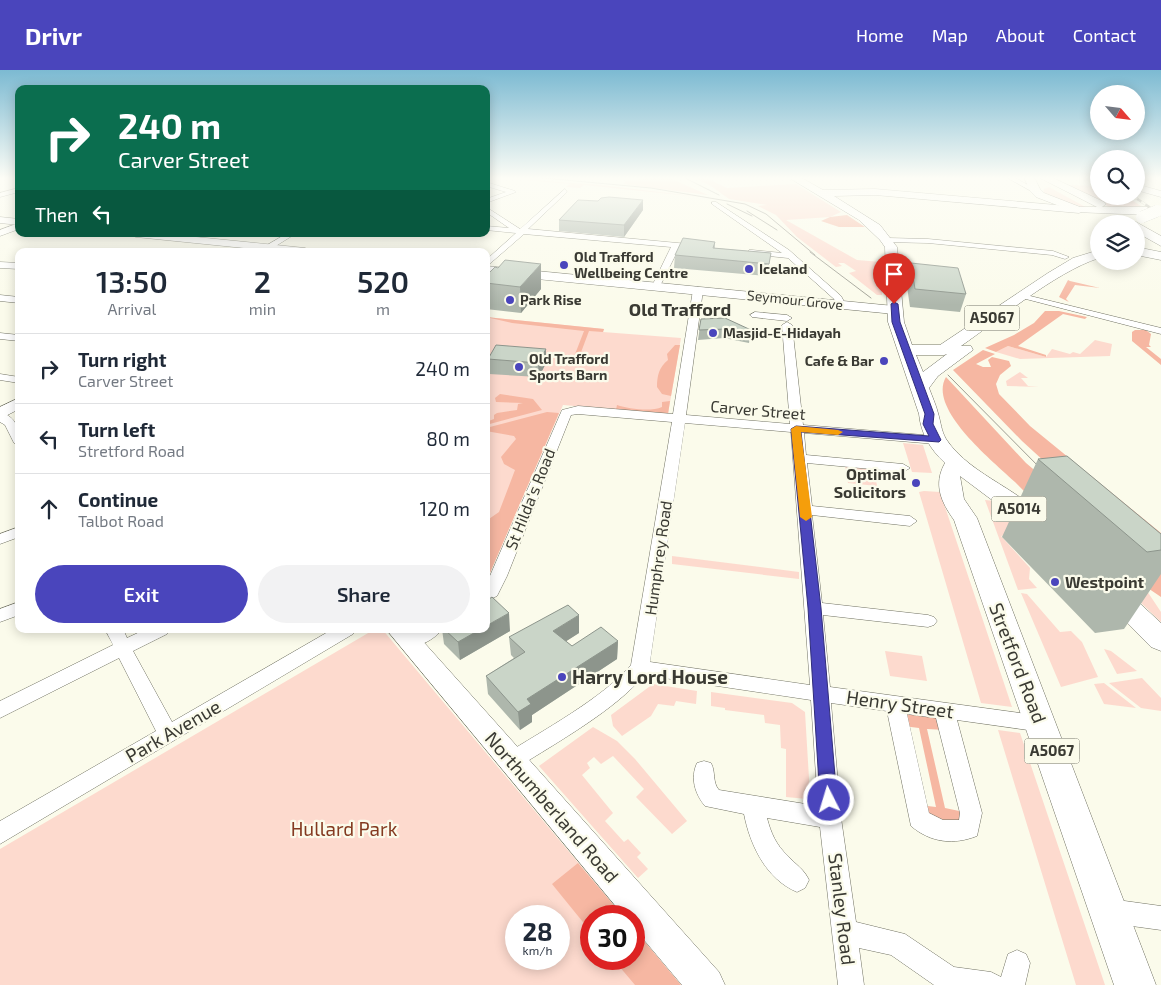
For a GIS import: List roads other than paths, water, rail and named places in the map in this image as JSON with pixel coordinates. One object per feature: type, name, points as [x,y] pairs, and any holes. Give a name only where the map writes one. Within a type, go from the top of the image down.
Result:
[{"type":"highway","points":[[1145,230],[1160,249]]},
{"type":"main road","points":[[0,220],[15,222]]},
{"type":"main road","points":[[863,220],[877,229],[888,240]]},
{"type":"main road","points":[[162,237],[256,248]]},
{"type":"main road","name":"A5014","points":[[888,240],[892,251],[894,310],[898,327],[936,426],[956,462],[1058,541],[1045,524],[936,426]]},
{"type":"main road","points":[[1145,250],[1160,249]]},
{"type":"main road","name":"A5067","points":[[920,387],[932,372],[958,348],[1025,296],[1078,261],[1090,257]]},
{"type":"main road","name":"Seymour Grove","points":[[490,270],[894,310]]},
{"type":"main road","name":"A5067","points":[[1028,312],[1042,300],[1058,274]]},
{"type":"main road","name":"A5067","points":[[907,350],[918,355],[941,356],[1014,321]]},
{"type":"main road","points":[[898,327],[914,342],[933,347],[958,348]]},
{"type":"main road","points":[[936,426],[977,473],[978,480],[967,484],[963,489],[970,515],[966,518]]},
{"type":"main road","name":"Stretford Road","points":[[956,462],[949,473],[948,481],[958,512],[966,518],[1135,985]]},
{"type":"main road","points":[[1095,576],[1161,640]]},
{"type":"main road","name":"Northumberland Road","points":[[414,633],[511,760],[706,985]]},
{"type":"street","points":[[503,220],[520,231]]},
{"type":"street","points":[[490,261],[533,220]]},
{"type":"street","points":[[740,220],[763,235],[789,256],[834,294],[841,301],[841,305]]},
{"type":"street","points":[[0,233],[15,227]]},
{"type":"street","points":[[490,228],[706,248]]},
{"type":"street","points":[[267,248],[287,237]]},
{"type":"street","points":[[888,240],[928,241],[1063,255]]},
{"type":"street","points":[[656,286],[676,245]]},
{"type":"street","points":[[742,251],[789,256]]},
{"type":"street","points":[[0,265],[15,266]]},
{"type":"street","name":"Humphrey Road","points":[[640,666],[651,607],[677,419],[698,290]]},
{"type":"street","points":[[1025,296],[1161,331]]},
{"type":"street","points":[[0,298],[15,300]]},
{"type":"street","name":"Stanley Road","points":[[784,299],[796,429],[806,510],[830,818],[846,933],[851,985]]},
{"type":"street","points":[[755,314],[787,322]]},
{"type":"street","points":[[0,336],[15,338]]},
{"type":"street","points":[[0,377],[15,379]]},
{"type":"street","points":[[15,405],[0,415],[10,423],[15,432]]},
{"type":"street","name":"Carver Street","points":[[578,410],[796,429],[936,426]]},
{"type":"street","name":"St Hilda's Road","points":[[490,593],[499,576],[561,420],[566,413],[578,410]]},
{"type":"street","points":[[800,458],[903,468]]},
{"type":"street","points":[[806,510],[910,521]]},
{"type":"street","points":[[0,539],[15,533]]},
{"type":"street","points":[[814,608],[928,621]]},
{"type":"street","points":[[0,616],[15,610]]},
{"type":"street","points":[[116,633],[143,690],[168,733]]},
{"type":"street","points":[[0,710],[153,633]]},
{"type":"street","name":"Park Avenue","points":[[0,833],[340,633]]},
{"type":"street","points":[[511,760],[586,713],[631,678],[640,666]]},
{"type":"street","name":"Henry Street","points":[[640,666],[661,672],[1042,724]]},
{"type":"street","points":[[895,704],[919,819],[933,828],[964,831],[970,828],[971,813],[944,710]]},
{"type":"street","points":[[704,770],[703,783],[706,792],[713,799],[830,818]]},
{"type":"street","points":[[754,807],[759,833],[766,850],[780,866],[797,880]]},
{"type":"street","points":[[1109,911],[1161,918]]},
{"type":"street","points":[[846,933],[896,943],[952,980],[991,985]]},
{"type":"tram line","points":[[761,220],[777,230]]},
{"type":"tram line","points":[[773,220],[815,255]]},
{"type":"tram line","points":[[810,252],[871,298]]},
{"type":"tram line","points":[[948,375],[1047,475]]},
{"type":"place","name":"Old Trafford Wellbeing Centre","points":[[564,265]]},
{"type":"place","name":"Iceland","points":[[749,269]]},
{"type":"place","name":"Park Rise","points":[[510,300]]},
{"type":"place","name":"Masjid-E-Hidayah","points":[[713,333]]},
{"type":"place","name":"Cafe & Bar","points":[[884,361]]},
{"type":"place","name":"Old Trafford Sports Barn","points":[[519,367]]},
{"type":"place","name":"Optimal Solicitors","points":[[916,483]]},
{"type":"place","name":"Westpoint","points":[[1055,582]]},
{"type":"place","name":"Harry Lord House","points":[[562,677]]},
{"type":"district","name":"Old Trafford","points":[[680,310]]},
{"type":"park label","name":"Hullard Park","points":[[344,829]]}]
